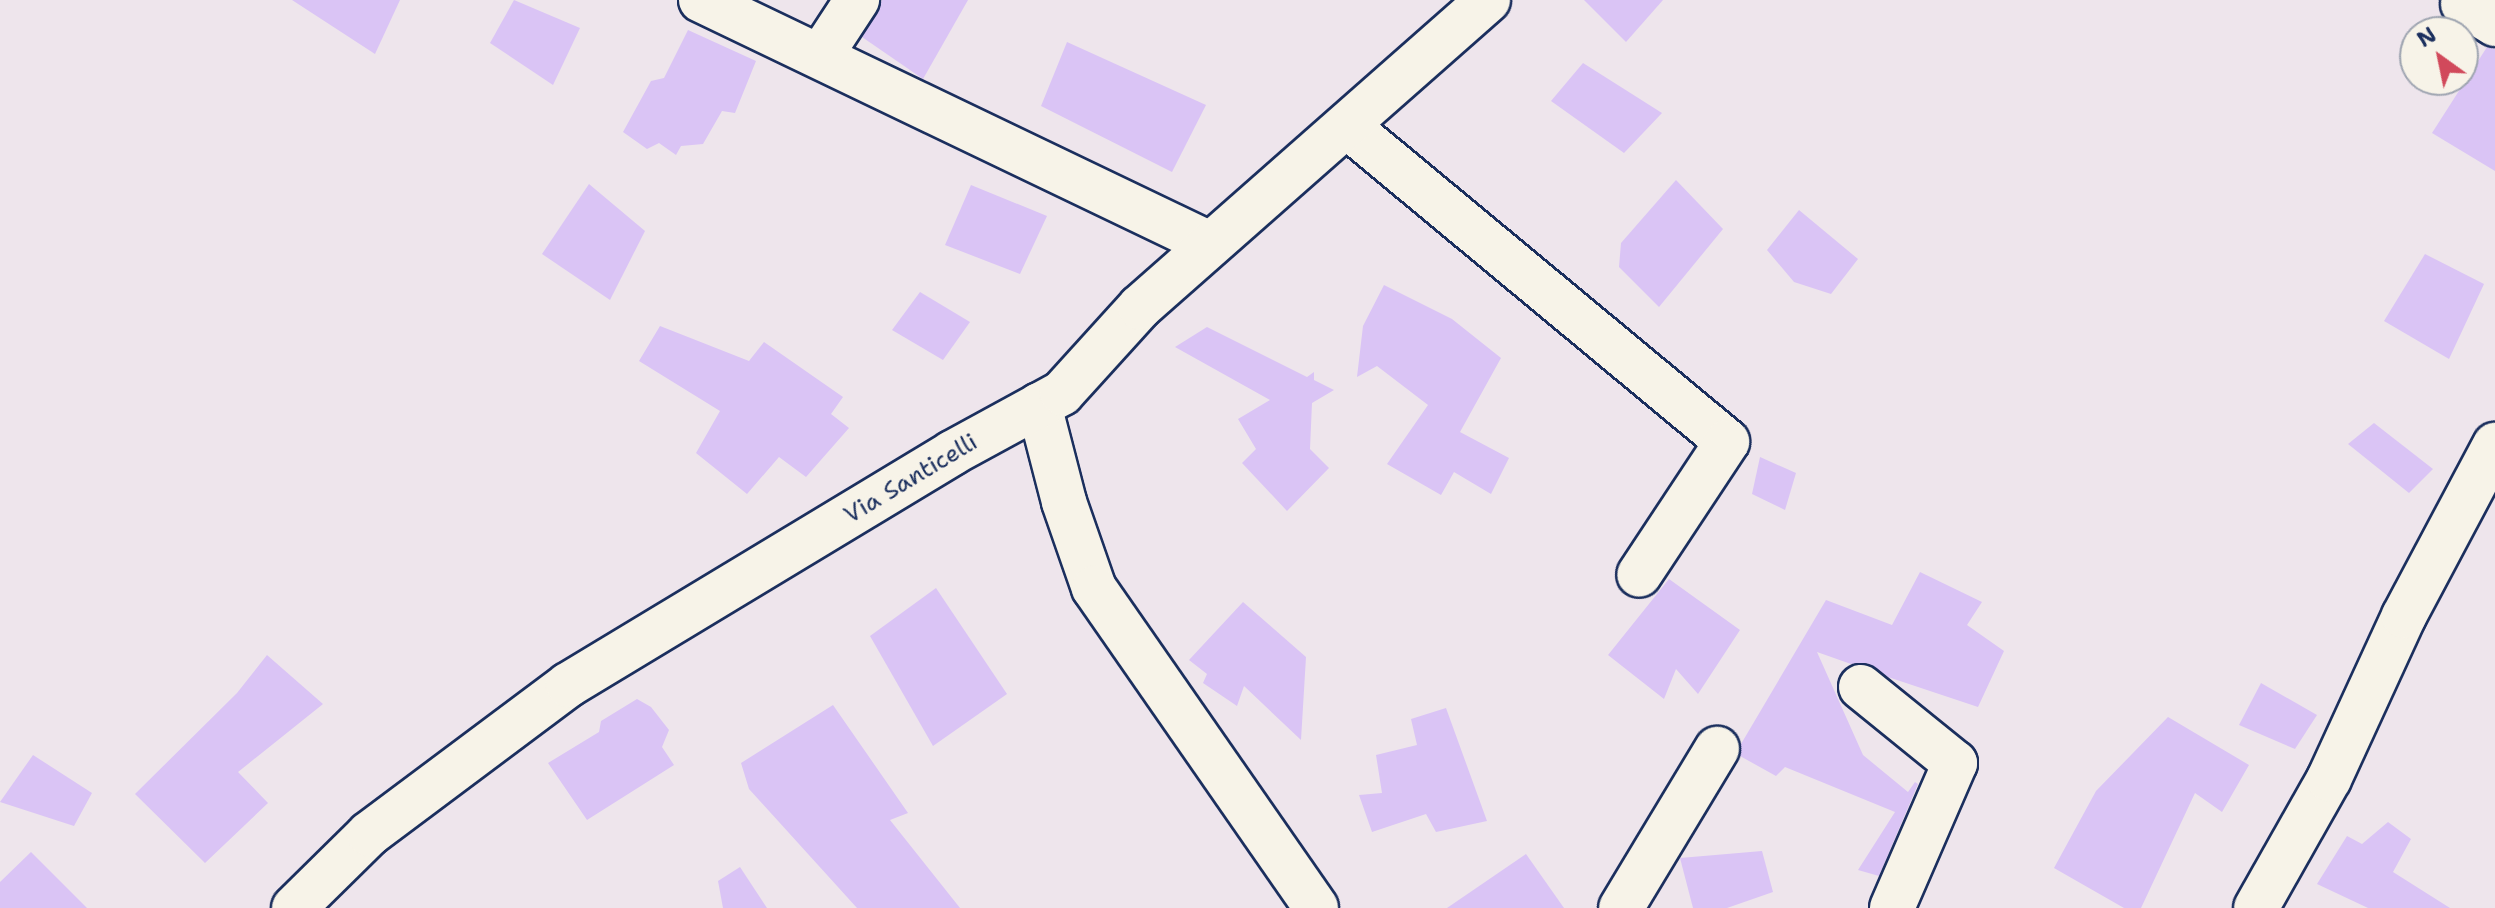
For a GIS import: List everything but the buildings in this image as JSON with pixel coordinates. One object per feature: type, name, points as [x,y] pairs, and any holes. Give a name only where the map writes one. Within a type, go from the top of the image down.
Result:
[{"type":"street","points":[[701,0],[1210,244]]},
{"type":"street","points":[[821,55],[857,0]]},
{"type":"street","name":"Via Santicelli","points":[[294,908],[369,834],[568,685],[1062,393],[1140,307],[1488,0]]},
{"type":"street","points":[[1347,126],[1727,442],[1639,575]]},
{"type":"street","points":[[1039,405],[1064,502],[1094,588],[1316,908]]},
{"type":"street","points":[[2256,908],[2329,779],[2404,616],[2495,445]]},
{"type":"street","points":[[1861,687],[1955,763],[1892,908]]},
{"type":"street","points":[[1621,908],[1717,749]]}]
